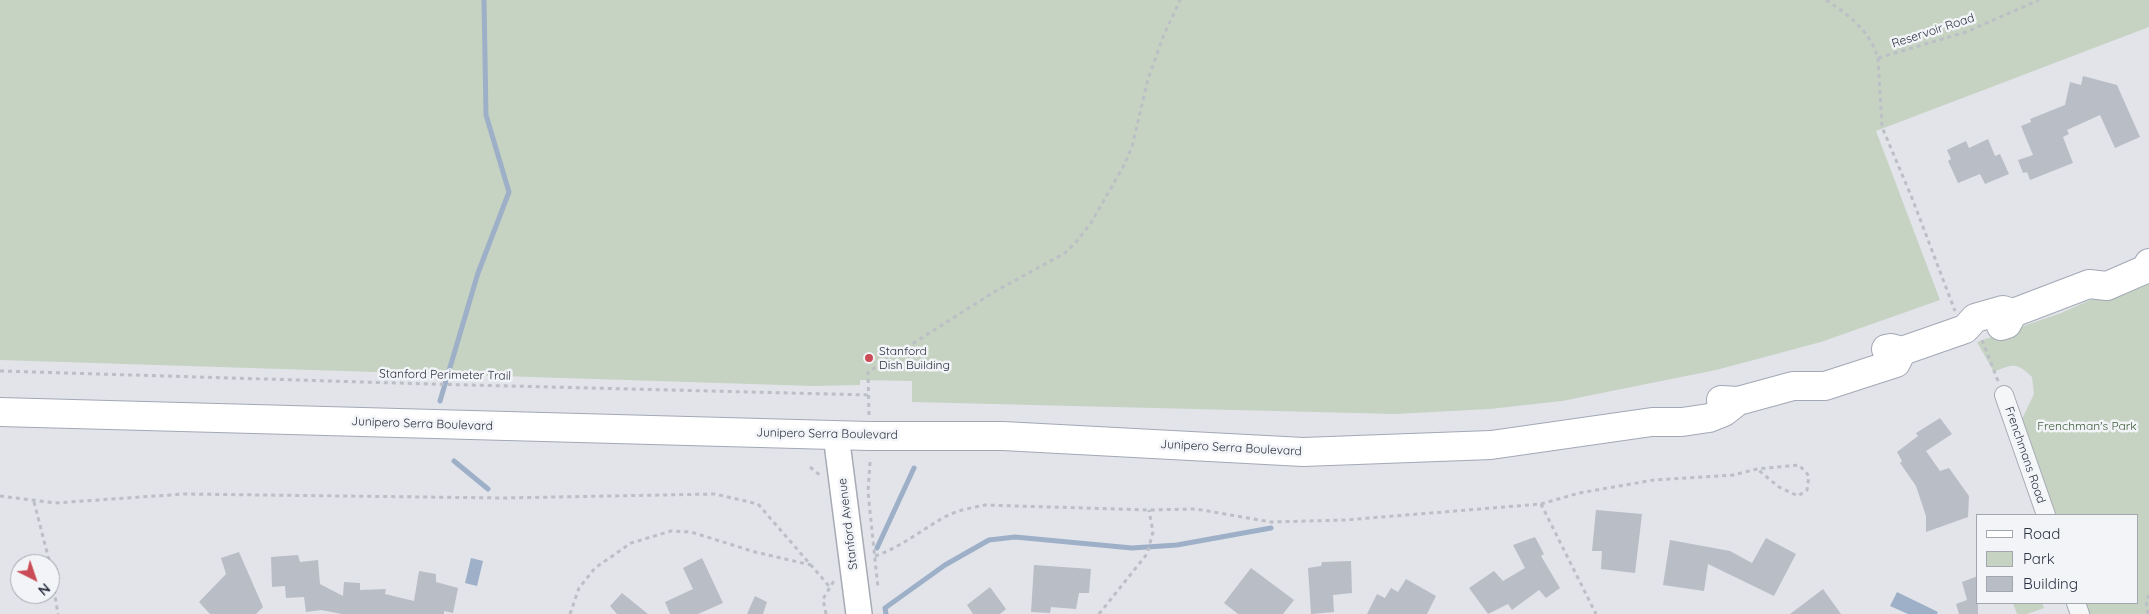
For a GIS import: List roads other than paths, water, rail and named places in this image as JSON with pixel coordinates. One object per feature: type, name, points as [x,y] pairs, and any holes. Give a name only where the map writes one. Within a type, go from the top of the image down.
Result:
[{"type":"main road","name":"Junipero Serra Boulevard","points":[[0,412],[836,435],[1003,436],[1303,452],[1491,445],[1652,422],[1683,407],[1701,402],[1738,401],[1793,386],[1816,372],[1891,348],[1902,351],[1972,331],[1975,318],[2003,310],[2013,313],[2089,284],[2101,272],[2138,255],[2149,255]]},
{"type":"main road","name":"Junipero Serra Boulevard","points":[[2089,284],[2107,286],[2146,269],[2149,263]]},
{"type":"street","name":"Frenchmans Road","points":[[2004,395],[2046,514]]},
{"type":"street","name":"Stanford Avenue","points":[[836,435],[858,614]]},
{"type":"water","points":[[471,558],[483,561],[477,586],[465,583]]},
{"type":"water","points":[[1897,592],[1938,612],[1937,614],[1908,614],[1890,606]]},
{"type":"waterway","points":[[440,401],[478,273],[509,192],[486,115],[484,0]]},
{"type":"waterway","points":[[454,461],[488,489]]},
{"type":"waterway","points":[[877,548],[914,468]]},
{"type":"waterway","points":[[886,614],[885,608],[945,565],[989,540],[1015,537],[1132,548],[1177,545],[1271,528]]},
{"type":"place","name":"Stanford Dish Building","points":[[869,358]]},
{"type":"park label","name":"Frenchman's Park","points":[[2087,426]]}]
